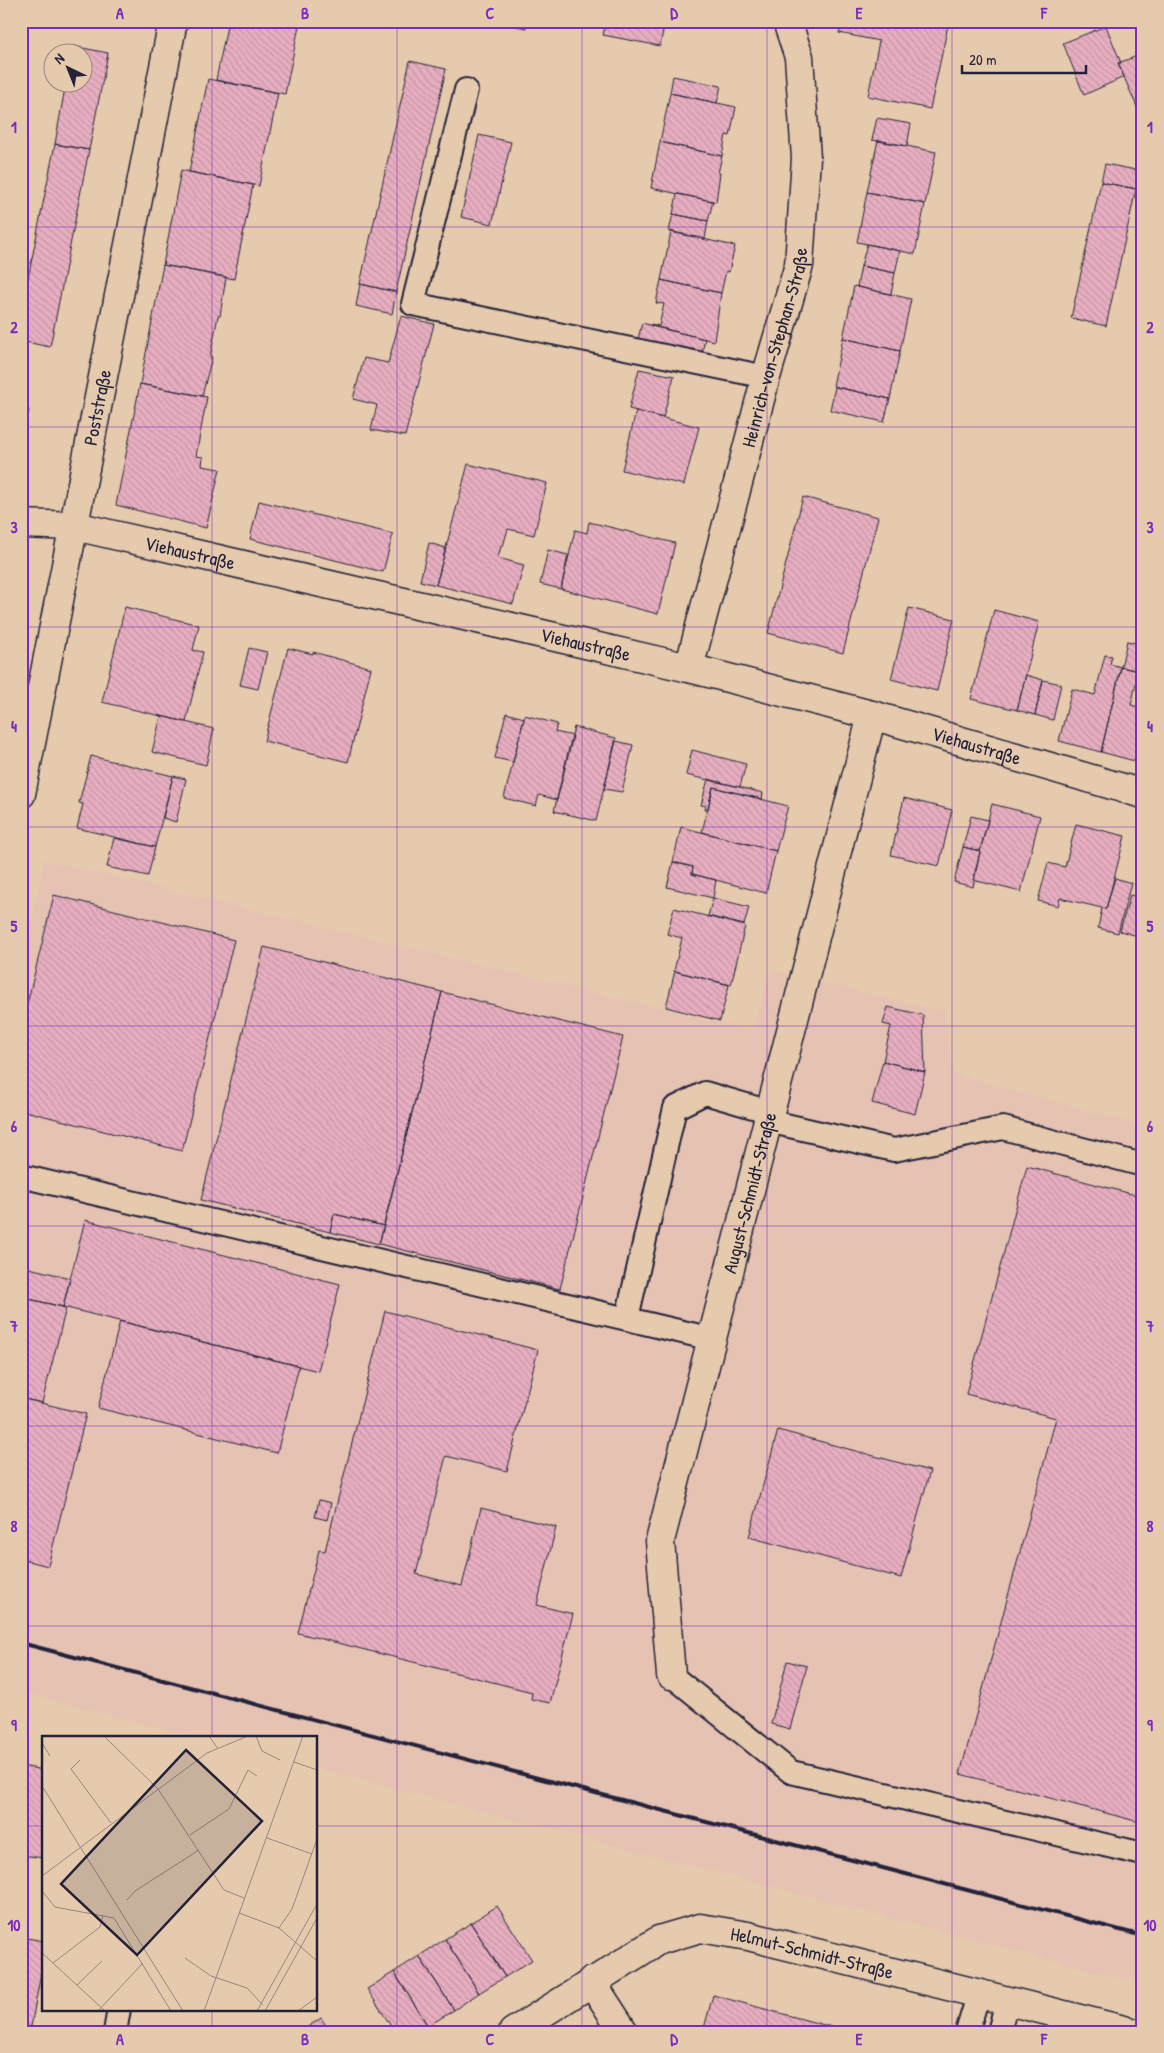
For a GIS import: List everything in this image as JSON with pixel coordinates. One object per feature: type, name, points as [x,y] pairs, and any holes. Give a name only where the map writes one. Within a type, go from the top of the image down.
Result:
[{"type":"street","name":"Poststraße","points":[[21,794],[173,21]]},
{"type":"street","name":"Heinrich-von-Stephan-Straße","points":[[690,668],[766,377],[799,265],[806,158],[798,57],[787,21]]},
{"type":"street","name":"Viehaustraße","points":[[21,524],[75,526],[690,668],[872,715],[1143,794]]},
{"type":"street","name":"August-Schmidt-Straße","points":[[671,1675],[660,1541],[872,715]]},
{"type":"street","name":"Helmut-Schmidt-Straße","points":[[513,2032],[659,1940],[700,1928],[748,1936],[1132,2032]]},
{"type":"street","points":[[590,1982],[624,2032]]},
{"type":"lane","points":[[466,90],[413,304],[766,377]]},
{"type":"lane","points":[[628,1318],[675,1108],[705,1093],[769,1117],[894,1150],[1003,1128],[1143,1165]]},
{"type":"lane","points":[[21,1176],[712,1339]]},
{"type":"lane","points":[[671,1675],[791,1772],[1143,1854]]},
{"type":"lane","points":[[967,2032],[979,1993]]},
{"type":"lane","points":[[999,2032],[1007,2001]]},
{"type":"lane","points":[[115,2032],[119,2010]]},
{"type":"shaded area","points":[[44,860],[751,1030],[772,971],[943,1011],[954,1074],[1143,1126],[1143,1984],[318,1769],[318,1736],[191,1736],[21,1692],[21,976]]},
{"type":"building","points":[[228,21],[300,21],[285,94],[216,80]]},
{"type":"building","points":[[491,21],[527,21],[526,28]]},
{"type":"building","points":[[606,21],[665,21],[660,46],[603,35]]},
{"type":"building","points":[[842,21],[949,21],[930,109],[868,96],[879,41],[839,33]]},
{"type":"building","points":[[1106,26],[1121,63],[1118,63],[1124,77],[1084,95],[1063,43]]},
{"type":"building","points":[[92,50],[108,53],[89,150],[55,144],[64,92],[92,92]]},
{"type":"building","points":[[1143,54],[1143,121],[1118,63]]},
{"type":"building","points":[[410,61],[446,69],[396,292],[360,284]]},
{"type":"building","points":[[673,76],[721,86],[717,103],[670,93]]},
{"type":"building","points":[[208,79],[278,93],[259,186],[189,172]]},
{"type":"building","points":[[670,93],[736,107],[730,136],[726,135],[722,156],[660,142]]},
{"type":"building","points":[[877,118],[911,124],[907,146],[872,140]]},
{"type":"building","points":[[479,135],[511,142],[492,224],[461,217]]},
{"type":"building","points":[[878,140],[936,152],[925,204],[867,192]]},
{"type":"building","points":[[660,142],[722,156],[718,173],[720,173],[716,202],[651,188]]},
{"type":"building","points":[[55,144],[89,150],[50,347],[21,341],[21,313]]},
{"type":"building","points":[[1105,164],[1141,171],[1137,189],[1101,182]]},
{"type":"building","points":[[181,170],[253,185],[234,279],[163,265]]},
{"type":"building","points":[[1101,182],[1136,189],[1106,326],[1071,318]]},
{"type":"building","points":[[867,192],[925,204],[915,254],[857,242]]},
{"type":"building","points":[[677,194],[713,201],[708,221],[673,214]]},
{"type":"building","points":[[673,214],[708,221],[705,239],[669,231]]},
{"type":"building","points":[[671,232],[735,246],[729,272],[726,271],[721,293],[661,280]]},
{"type":"building","points":[[867,244],[900,251],[895,273],[861,266]]},
{"type":"building","points":[[163,265],[226,277],[220,316],[218,316],[210,357],[212,357],[202,396],[140,384]]},
{"type":"building","points":[[861,266],[895,273],[891,294],[857,287]]},
{"type":"building","points":[[661,280],[721,293],[714,341],[651,326],[651,324],[659,326],[664,304],[656,303]]},
{"type":"building","points":[[360,284],[396,292],[392,314],[356,306]]},
{"type":"building","points":[[854,286],[911,299],[900,351],[843,338]]},
{"type":"building","points":[[401,316],[434,324],[405,436],[371,430],[377,405],[353,399],[364,358],[388,363]]},
{"type":"building","points":[[642,323],[705,339],[701,357],[637,343]]},
{"type":"building","points":[[843,338],[900,351],[890,399],[833,386]]},
{"type":"building","points":[[639,369],[674,376],[663,418],[629,409]]},
{"type":"building","points":[[140,384],[207,397],[196,456],[203,457],[202,466],[220,469],[206,528],[116,505]]},
{"type":"building","points":[[835,387],[890,399],[884,422],[830,410]]},
{"type":"building","points":[[21,408],[29,410],[21,448]]},
{"type":"building","points":[[636,411],[699,427],[684,485],[622,470]]},
{"type":"building","points":[[468,464],[547,483],[534,535],[508,529],[503,546],[501,546],[498,558],[524,565],[513,604],[436,585]]},
{"type":"building","points":[[803,497],[878,517],[843,653],[768,633]]},
{"type":"building","points":[[259,501],[393,534],[383,572],[250,539]]},
{"type":"building","points":[[589,522],[675,543],[658,614],[561,589],[575,530],[587,533]]},
{"type":"building","points":[[429,543],[446,548],[436,585],[420,581]]},
{"type":"building","points":[[548,550],[568,555],[561,589],[540,584]]},
{"type":"building","points":[[125,607],[199,625],[193,650],[203,652],[186,722],[102,702]]},
{"type":"building","points":[[909,608],[954,619],[937,691],[891,679]]},
{"type":"building","points":[[994,610],[1039,622],[1017,710],[971,699]]},
{"type":"building","points":[[1127,641],[1143,645],[1143,672],[1121,667]]},
{"type":"building","points":[[249,648],[267,652],[258,689],[240,685]]},
{"type":"building","points":[[288,648],[313,654],[313,652],[371,668],[348,762],[264,741]]},
{"type":"building","points":[[1105,655],[1112,656],[1110,664],[1121,667],[1101,752],[1059,741],[1072,689],[1095,695]]},
{"type":"building","points":[[1121,667],[1139,671],[1131,705],[1143,708],[1142,763],[1101,752]]},
{"type":"building","points":[[1026,675],[1043,680],[1035,715],[1017,710]]},
{"type":"building","points":[[1043,680],[1061,684],[1053,720],[1035,715]]},
{"type":"building","points":[[506,713],[524,718],[513,762],[495,758]]},
{"type":"building","points":[[525,715],[557,724],[555,732],[573,736],[557,800],[539,795],[536,806],[504,798]]},
{"type":"building","points":[[161,716],[214,729],[206,765],[152,752]]},
{"type":"building","points":[[574,727],[616,738],[596,821],[554,811]]},
{"type":"building","points":[[616,741],[633,745],[622,792],[604,789]]},
{"type":"building","points":[[692,750],[746,764],[740,787],[686,775]]},
{"type":"building","points":[[91,756],[173,776],[155,847],[77,828],[83,804],[79,803]]},
{"type":"building","points":[[173,776],[186,779],[176,822],[163,818]]},
{"type":"building","points":[[708,779],[763,793],[762,799],[713,787],[708,809],[705,809],[706,806],[701,805]]},
{"type":"building","points":[[713,787],[788,806],[776,851],[702,832]]},
{"type":"building","points":[[904,798],[952,810],[939,866],[891,855]]},
{"type":"building","points":[[992,804],[1040,816],[1021,892],[973,880]]},
{"type":"building","points":[[971,816],[988,820],[980,851],[963,847]]},
{"type":"building","points":[[1076,824],[1125,836],[1106,909],[1060,898],[1058,906],[1038,901],[1048,863],[1065,867]]},
{"type":"building","points":[[681,827],[776,851],[766,893],[692,874],[693,867],[673,862]]},
{"type":"building","points":[[114,838],[155,847],[148,876],[107,867]]},
{"type":"building","points":[[963,847],[980,851],[973,887],[954,882]]},
{"type":"building","points":[[673,862],[693,867],[692,874],[716,880],[713,898],[667,887]]},
{"type":"building","points":[[1115,878],[1131,883],[1118,933],[1098,928],[1102,908],[1106,909]]},
{"type":"building","points":[[54,895],[234,940],[182,1151],[21,1110],[21,1028]]},
{"type":"building","points":[[1130,895],[1143,898],[1143,919],[1138,936],[1120,931]]},
{"type":"building","points":[[713,898],[749,907],[744,925],[708,916]]},
{"type":"building","points":[[674,908],[745,926],[731,985],[674,971],[682,938],[667,934]]},
{"type":"building","points":[[264,947],[442,992],[384,1226],[334,1214],[330,1232],[201,1200]]},
{"type":"building","points":[[675,971],[729,985],[720,1021],[666,1007]]},
{"type":"building","points":[[442,992],[623,1037],[560,1289],[379,1244]]},
{"type":"building","points":[[888,1007],[923,1015],[925,1072],[883,1061],[891,1026],[883,1024]]},
{"type":"building","points":[[883,1061],[925,1072],[915,1114],[872,1103]]},
{"type":"building","points":[[1027,1166],[1143,1197],[1143,1823],[960,1774],[1056,1418],[966,1394]]},
{"type":"building","points":[[334,1214],[384,1226],[379,1244],[330,1232]]},
{"type":"building","points":[[85,1220],[340,1284],[318,1371],[63,1307]]},
{"type":"building","points":[[21,1266],[70,1278],[63,1307],[21,1297]]},
{"type":"building","points":[[21,1297],[66,1308],[42,1403],[21,1398]]},
{"type":"building","points":[[385,1311],[538,1350],[507,1471],[446,1456],[416,1574],[462,1586],[481,1508],[556,1527],[537,1605],[573,1614],[550,1703],[531,1699],[532,1692],[298,1633],[319,1550],[325,1551]]},
{"type":"building","points":[[120,1321],[299,1366],[277,1453],[98,1408]]},
{"type":"building","points":[[21,1398],[86,1414],[48,1566],[21,1559]]},
{"type":"building","points":[[778,1430],[930,1471],[901,1578],[749,1537]]},
{"type":"building","points":[[319,1500],[331,1503],[327,1520],[315,1517]]},
{"type":"building","points":[[787,1661],[807,1666],[790,1729],[771,1724]]},
{"type":"building","points":[[21,1766],[42,1770],[42,1858],[21,1855]]},
{"type":"building","points":[[497,1906],[532,1960],[505,1977],[471,1923]]},
{"type":"building","points":[[471,1923],[505,1977],[479,1993],[445,1939]]},
{"type":"building","points":[[21,1937],[42,1941],[42,1968],[31,2027],[21,2025]]},
{"type":"building","points":[[445,1939],[479,1993],[454,2010],[419,1956]]},
{"type":"building","points":[[419,1956],[454,2010],[428,2026],[394,1972]]},
{"type":"building","points":[[394,1972],[428,2026],[419,2032],[395,2032],[367,1989]]},
{"type":"building","points":[[713,1995],[850,2032],[703,2032]]},
{"type":"building","points":[[321,2018],[330,2032],[300,2032]]},
{"type":"railway","points":[[21,1643],[1143,1936]]}]
